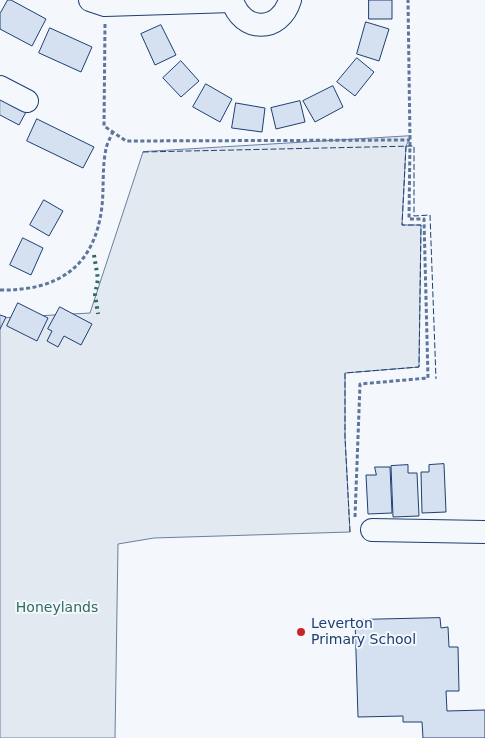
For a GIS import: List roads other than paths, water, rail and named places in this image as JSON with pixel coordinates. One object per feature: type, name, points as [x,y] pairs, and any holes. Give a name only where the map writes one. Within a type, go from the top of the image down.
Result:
[{"type":"street","points":[[98,2],[232,0],[236,12],[243,19],[252,24],[262,25],[275,22],[283,16],[290,0]]},
{"type":"street","points":[[0,87],[26,101]]},
{"type":"street","points":[[364,526],[485,532]]},
{"type":"place","name":"Leverton Primary School","points":[[301,632]]},
{"type":"park label","name":"Honeylands","points":[[57,608]]}]
